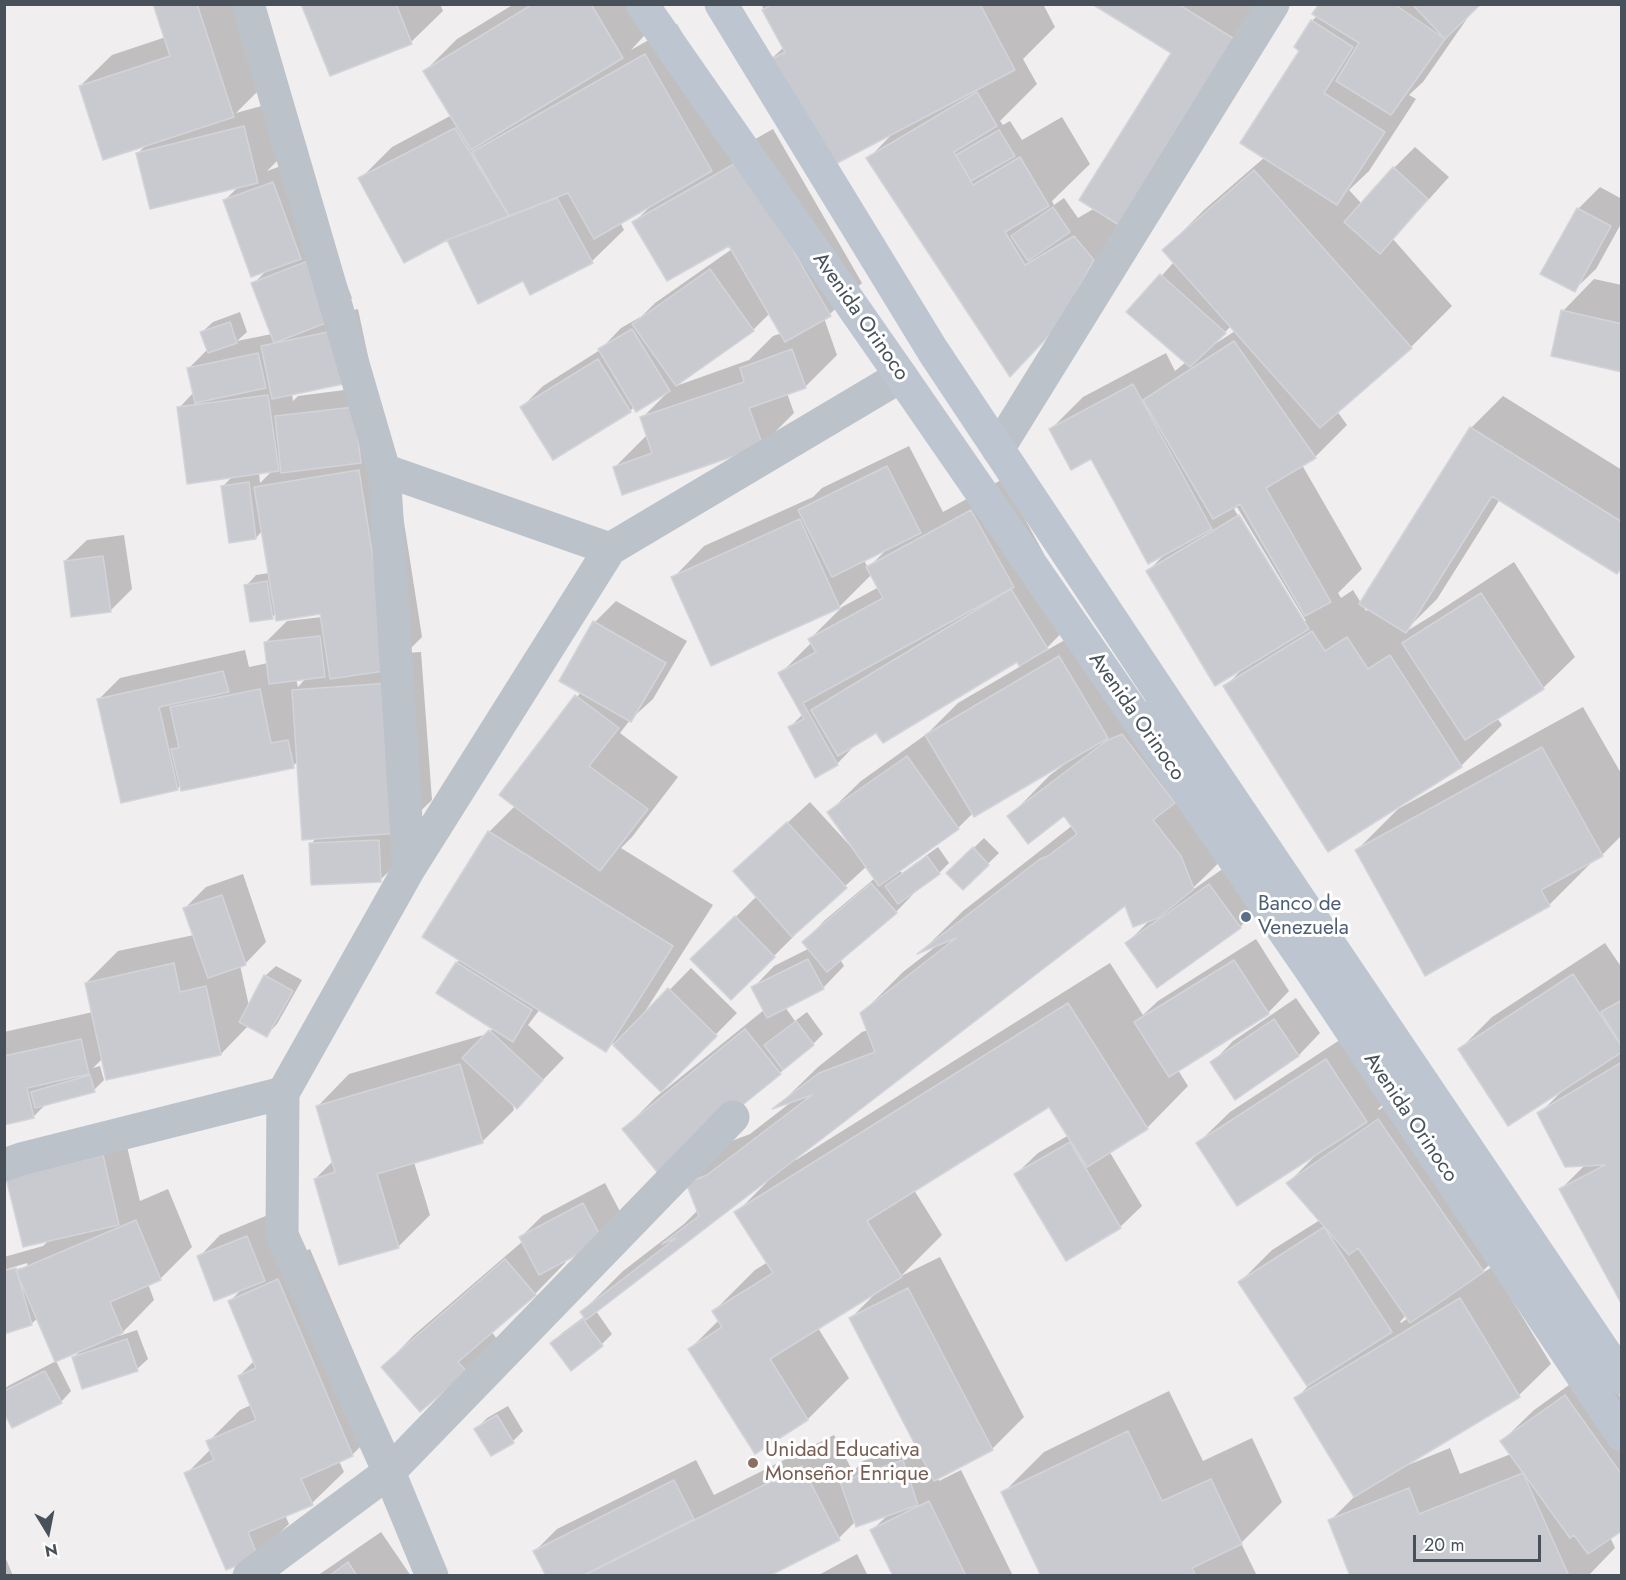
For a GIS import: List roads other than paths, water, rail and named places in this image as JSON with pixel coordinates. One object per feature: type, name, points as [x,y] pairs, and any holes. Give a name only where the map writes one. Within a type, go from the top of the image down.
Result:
[{"type":"main road","name":"Avenida Orinoco","points":[[642,4],[1310,969],[1622,1435]]},
{"type":"main road","name":"Avenida Orinoco","points":[[721,4],[933,351],[1622,1378]]},
{"type":"street","points":[[248,4],[384,470],[409,869]]},
{"type":"street","points":[[998,449],[1273,4]]},
{"type":"street","points":[[432,1575],[389,1472],[282,1235],[283,1093],[409,869],[610,549],[901,376]]},
{"type":"street","points":[[384,470],[610,549]]},
{"type":"street","points":[[4,1165],[283,1093]]},
{"type":"street","points":[[249,1575],[389,1472],[733,1117]]},
{"type":"place","name":"Banco de Venezuela","points":[[1246,917]]},
{"type":"place","name":"Unidad Educativa Monseñor Enrique","points":[[753,1463]]}]
